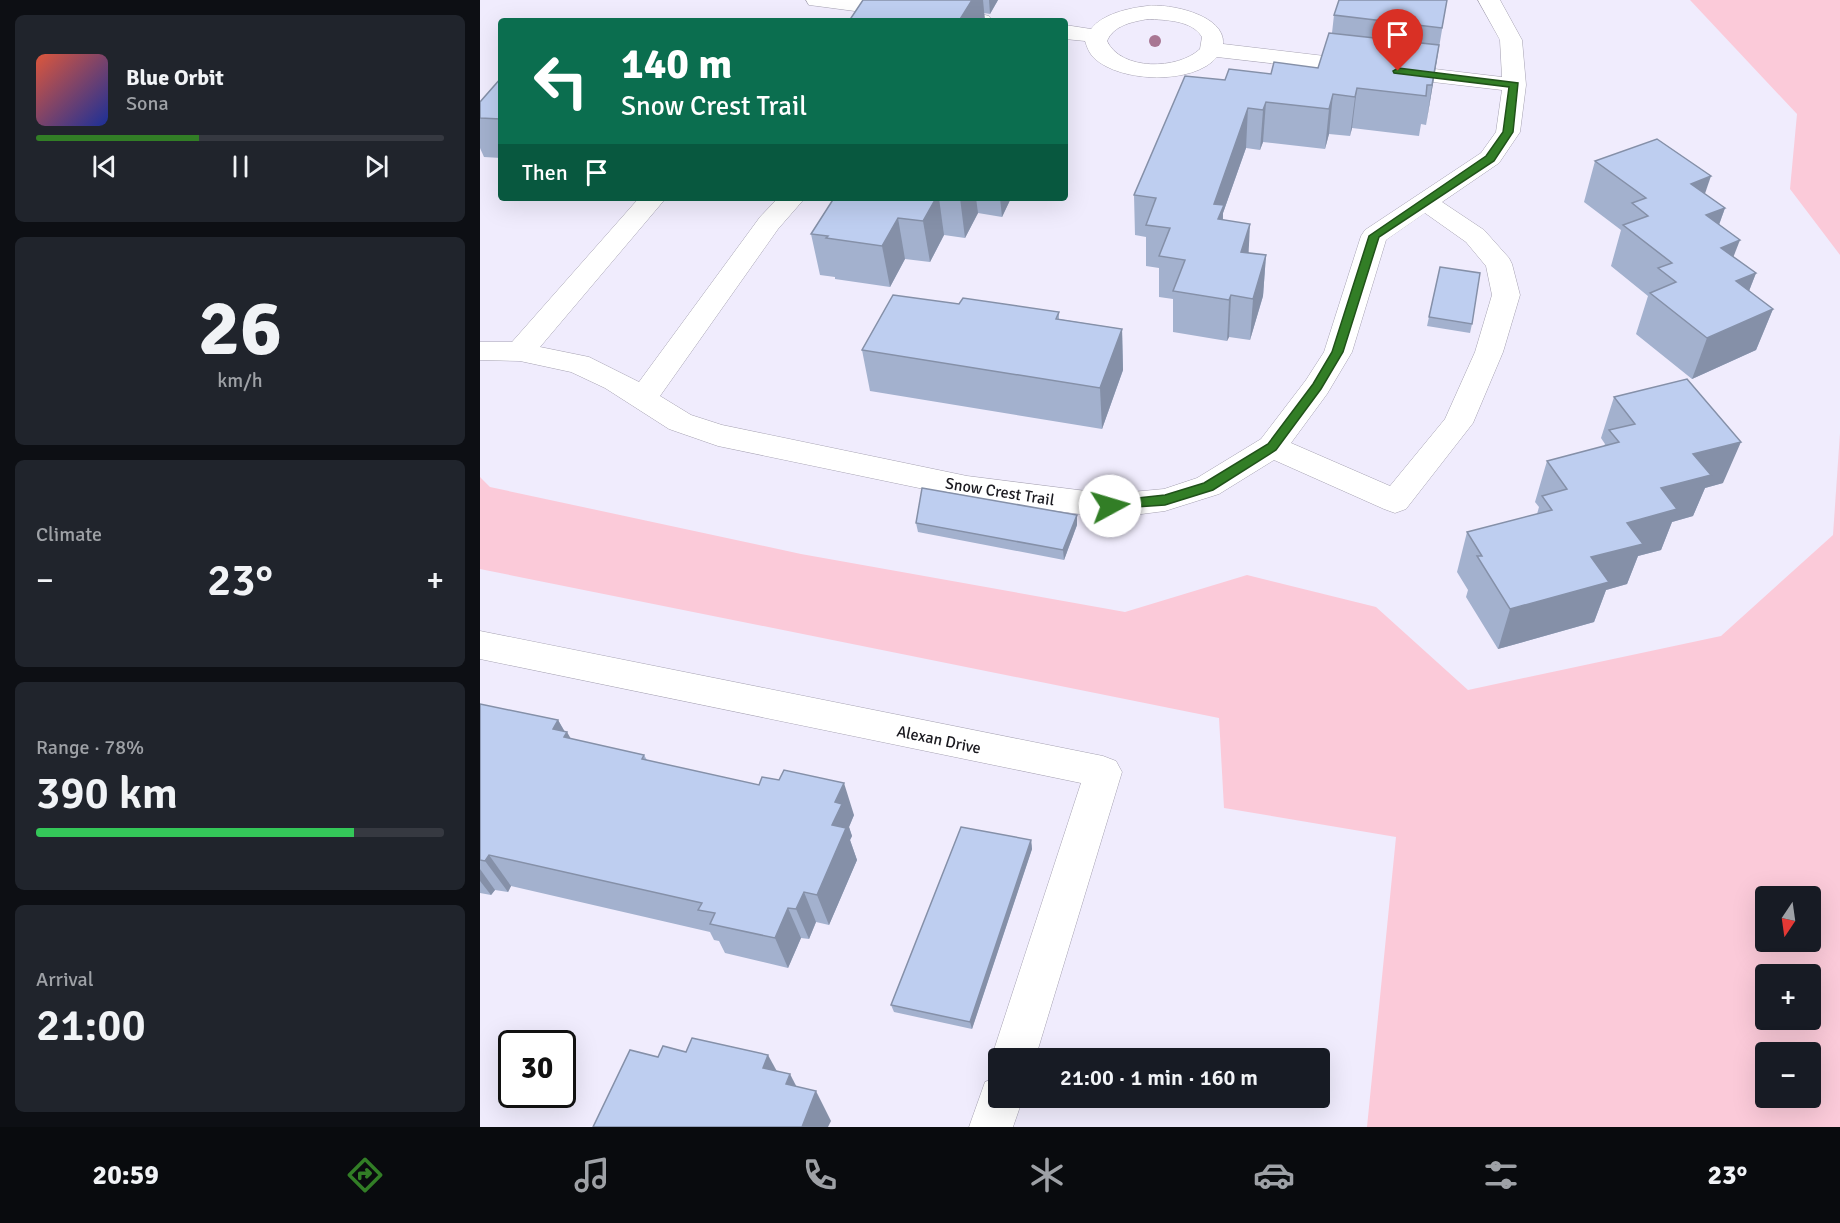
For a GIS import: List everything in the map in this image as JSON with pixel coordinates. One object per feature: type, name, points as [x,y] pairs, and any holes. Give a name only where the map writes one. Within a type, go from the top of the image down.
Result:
[{"type":"street","points":[[817,0],[958,18]]},
{"type":"street","name":"Snow Crest Trail","points":[[480,351],[520,352],[579,364],[615,381],[680,422],[738,440],[967,487],[1110,506],[1165,500],[1208,486],[1272,447],[1317,387],[1338,352],[1374,236],[1490,158],[1508,132],[1514,85],[1511,40],[1489,0]]},
{"type":"street","points":[[1148,12],[1184,16],[1208,30],[1213,39],[1211,49],[1204,58],[1190,66],[1152,72],[1115,64],[1102,56],[1096,46],[1097,36],[1103,27],[1115,20],[1148,12]]},
{"type":"street","points":[[1068,32],[1097,36]]},
{"type":"street","points":[[1211,49],[1514,85]]},
{"type":"street","points":[[520,352],[650,201]]},
{"type":"street","points":[[642,399],[769,223],[789,201]]},
{"type":"street","points":[[1272,447],[1395,501],[1458,423],[1489,352],[1506,295],[1499,264],[1475,236],[1426,202]]},
{"type":"street","name":"Alexan Drive","points":[[480,645],[1103,772],[1016,1048]]},
{"type":"street","points":[[991,1127],[997,1108]]},
{"type":"shaded area","points":[[1690,0],[1840,0],[1840,255],[1790,189],[1797,114]]},
{"type":"shaded area","points":[[1840,433],[1840,1127],[1367,1127],[1396,837],[1224,808],[1219,718],[480,569],[480,477],[490,487],[801,554],[1125,612],[1247,575],[1376,607],[1468,690],[1721,636],[1833,535]]},
{"type":"building","points":[[863,0],[972,0],[961,18],[851,18]]},
{"type":"building","points":[[1339,0],[1447,0],[1442,28],[1334,15]]},
{"type":"building","points":[[1329,33],[1439,45],[1432,85],[1427,85],[1426,96],[1357,88],[1355,97],[1333,94],[1329,109],[1266,102],[1263,110],[1248,108],[1214,204],[1224,205],[1218,219],[1250,224],[1241,252],[1266,255],[1253,299],[1231,295],[1229,300],[1173,291],[1185,260],[1159,256],[1170,228],[1146,225],[1156,198],[1134,195],[1185,76],[1225,80],[1229,69],[1271,74],[1274,62],[1318,68]]},
{"type":"building","points":[[498,81],[498,119],[480,118],[480,102]]},
{"type":"building","points":[[1657,139],[1711,176],[1691,184],[1725,208],[1706,215],[1740,240],[1721,248],[1756,273],[1736,281],[1773,309],[1707,338],[1650,293],[1676,282],[1658,268],[1672,263],[1623,225],[1648,216],[1632,203],[1646,198],[1595,161]]},
{"type":"building","points":[[832,201],[934,201],[923,221],[898,218],[882,246],[811,234]]},
{"type":"building","points":[[1440,267],[1480,273],[1472,324],[1429,317]]},
{"type":"building","points":[[893,295],[959,304],[963,298],[1059,312],[1056,319],[1122,329],[1100,388],[862,350]]},
{"type":"building","points":[[1687,379],[1741,442],[1693,454],[1711,475],[1661,488],[1677,509],[1627,523],[1643,544],[1591,557],[1609,582],[1510,609],[1477,556],[1482,556],[1467,532],[1552,510],[1542,496],[1567,489],[1547,461],[1619,442],[1609,430],[1635,424],[1614,397]]},
{"type":"building","points":[[922,488],[1077,515],[1063,550],[916,523]]},
{"type":"building","points":[[480,704],[558,720],[553,729],[567,732],[564,737],[644,755],[642,759],[759,785],[762,777],[779,780],[784,770],[844,783],[835,802],[842,804],[832,825],[846,828],[817,895],[804,892],[796,909],[788,908],[775,938],[710,924],[715,913],[698,910],[702,903],[489,855],[485,861],[480,860]]},
{"type":"building","points":[[961,827],[1031,840],[970,1022],[891,1005]]},
{"type":"building","points":[[692,1038],[768,1055],[763,1068],[790,1074],[786,1084],[816,1091],[802,1127],[593,1127],[630,1050],[658,1057],[663,1046],[686,1052]]},
{"type":"route","points":[[1110,506],[1165,500],[1208,486],[1272,447],[1317,387],[1338,352],[1374,236],[1490,158],[1508,132],[1514,85],[1398,71]]}]
